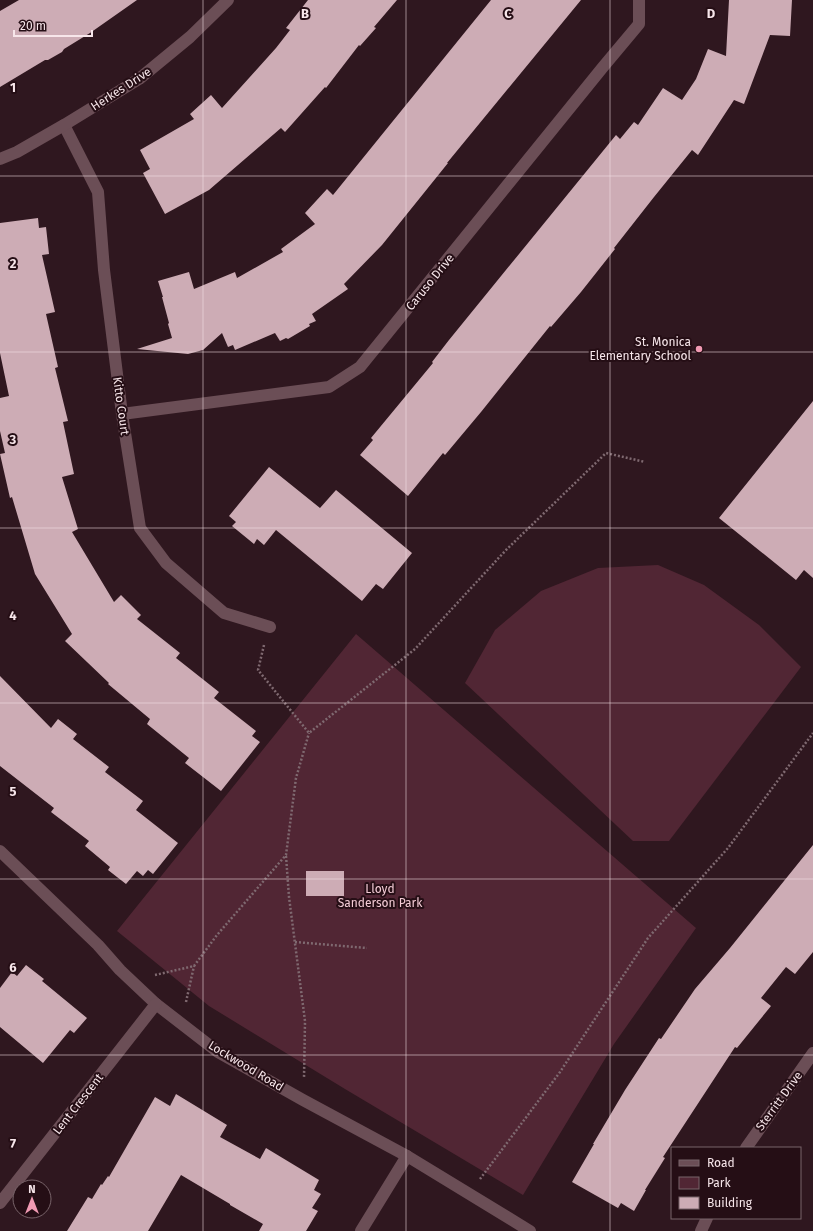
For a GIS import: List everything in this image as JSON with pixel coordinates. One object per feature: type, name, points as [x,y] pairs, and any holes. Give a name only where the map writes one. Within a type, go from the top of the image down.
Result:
[{"type":"street","name":"Herkes Drive","points":[[0,159],[17,152],[64,125],[139,79],[190,37],[228,0]]},
{"type":"street","name":"Caruso Drive","points":[[122,414],[329,386],[360,367],[639,24],[639,0]]},
{"type":"street","name":"Kitto Court","points":[[64,125],[98,192],[104,270],[122,414],[140,528],[166,563],[224,613],[270,626]]},
{"type":"street","name":"Lockwood Road","points":[[0,851],[98,944],[120,970],[156,1004],[218,1052],[407,1156],[530,1231]]},
{"type":"street","name":"Lent Crescent","points":[[0,1203],[156,1004]]},
{"type":"street","name":"Sterritt Drive","points":[[747,1147],[813,1053]]},
{"type":"street","points":[[361,1231],[407,1156]]},
{"type":"street","points":[[701,1231],[707,1219]]},
{"type":"path","points":[[303,1100],[306,1021],[289,897],[286,855],[296,778],[309,733],[415,649],[506,550],[606,453],[644,462]]},
{"type":"path","points":[[270,626],[258,670],[309,733]]},
{"type":"path","points":[[469,1193],[560,1072],[648,938],[728,848],[813,733]]},
{"type":"path","points":[[181,1023],[194,966],[217,935],[286,855]]},
{"type":"path","points":[[295,942],[367,948]]},
{"type":"path","points":[[132,981],[194,966]]},
{"type":"green space","points":[[658,565],[704,585],[759,625],[801,667],[669,841],[633,841],[465,683],[495,630],[541,591],[598,568]]},
{"type":"green space","name":"Lloyd Sanderson Park","points":[[356,634],[696,928],[614,1044],[523,1195],[209,1006],[117,931]]},
{"type":"building","points":[[19,0],[137,0],[90,33],[64,49],[62,52],[48,60],[45,60],[0,87],[0,11]]},
{"type":"building","points":[[308,0],[397,0],[374,27],[376,28],[360,46],[359,45],[326,88],[325,87],[285,132],[281,128],[209,190],[165,214],[143,173],[150,169],[140,150],[194,119],[190,114],[211,95],[222,108],[276,48],[290,30],[286,28]]},
{"type":"building","points":[[491,0],[581,0],[447,163],[382,245],[344,284],[348,289],[312,314],[316,321],[309,324],[310,326],[288,339],[286,338],[280,341],[275,333],[235,350],[233,345],[228,347],[222,333],[203,350],[188,354],[137,349],[172,338],[158,281],[189,272],[194,289],[235,272],[237,278],[283,252],[281,249],[315,224],[305,213],[327,189],[333,195]]},
{"type":"building","points":[[729,0],[792,0],[790,36],[770,35],[744,104],[734,100],[698,155],[692,150],[581,292],[551,327],[550,326],[445,455],[443,453],[408,496],[360,455],[373,440],[371,438],[616,135],[620,139],[634,122],[638,125],[663,88],[682,100],[696,79],[708,49],[726,56]]},
{"type":"building","points":[[38,218],[39,228],[46,227],[49,254],[42,255],[55,312],[46,314],[58,367],[55,368],[68,421],[63,422],[74,474],[62,477],[78,529],[72,532],[114,602],[121,595],[141,615],[137,619],[180,653],[176,658],[219,692],[214,698],[256,731],[252,736],[260,742],[221,791],[185,763],[189,758],[147,724],[150,719],[108,684],[109,683],[65,641],[72,634],[35,574],[12,497],[10,498],[0,454],[5,453],[0,431],[0,398],[9,396],[0,353],[0,223]]},
{"type":"building","points":[[813,401],[813,578],[804,570],[796,580],[719,518]]},
{"type":"building","points":[[269,467],[320,508],[336,490],[412,553],[383,589],[376,584],[362,601],[276,530],[264,545],[257,539],[254,544],[232,526],[236,522],[229,516]]},
{"type":"building","points":[[0,676],[51,728],[58,719],[77,734],[73,739],[109,767],[105,772],[143,801],[136,810],[178,843],[153,874],[148,870],[143,876],[137,871],[126,884],[108,870],[110,867],[85,846],[89,841],[51,812],[54,808],[0,766]]},
{"type":"building","points":[[813,845],[813,952],[795,974],[786,967],[761,998],[771,1006],[737,1048],[735,1047],[663,1157],[665,1158],[634,1211],[621,1203],[618,1208],[572,1182],[625,1090],[659,1038],[661,1039],[695,989]]},
{"type":"building","points":[[306,871],[344,871],[344,896],[306,896]]},
{"type":"building","points":[[26,965],[44,979],[42,981],[87,1018],[74,1033],[70,1030],[43,1063],[0,1027],[0,988],[12,972],[17,976]]},
{"type":"building","points":[[176,1094],[227,1125],[220,1137],[260,1159],[266,1148],[319,1180],[314,1190],[321,1194],[312,1208],[318,1211],[306,1231],[259,1231],[263,1224],[181,1175],[148,1231],[67,1231],[88,1197],[92,1199],[101,1184],[102,1185],[108,1176],[109,1177],[155,1097],[170,1106]]},
{"type":"place","name":"St. Monica Elementary School","points":[[699,349]]}]
